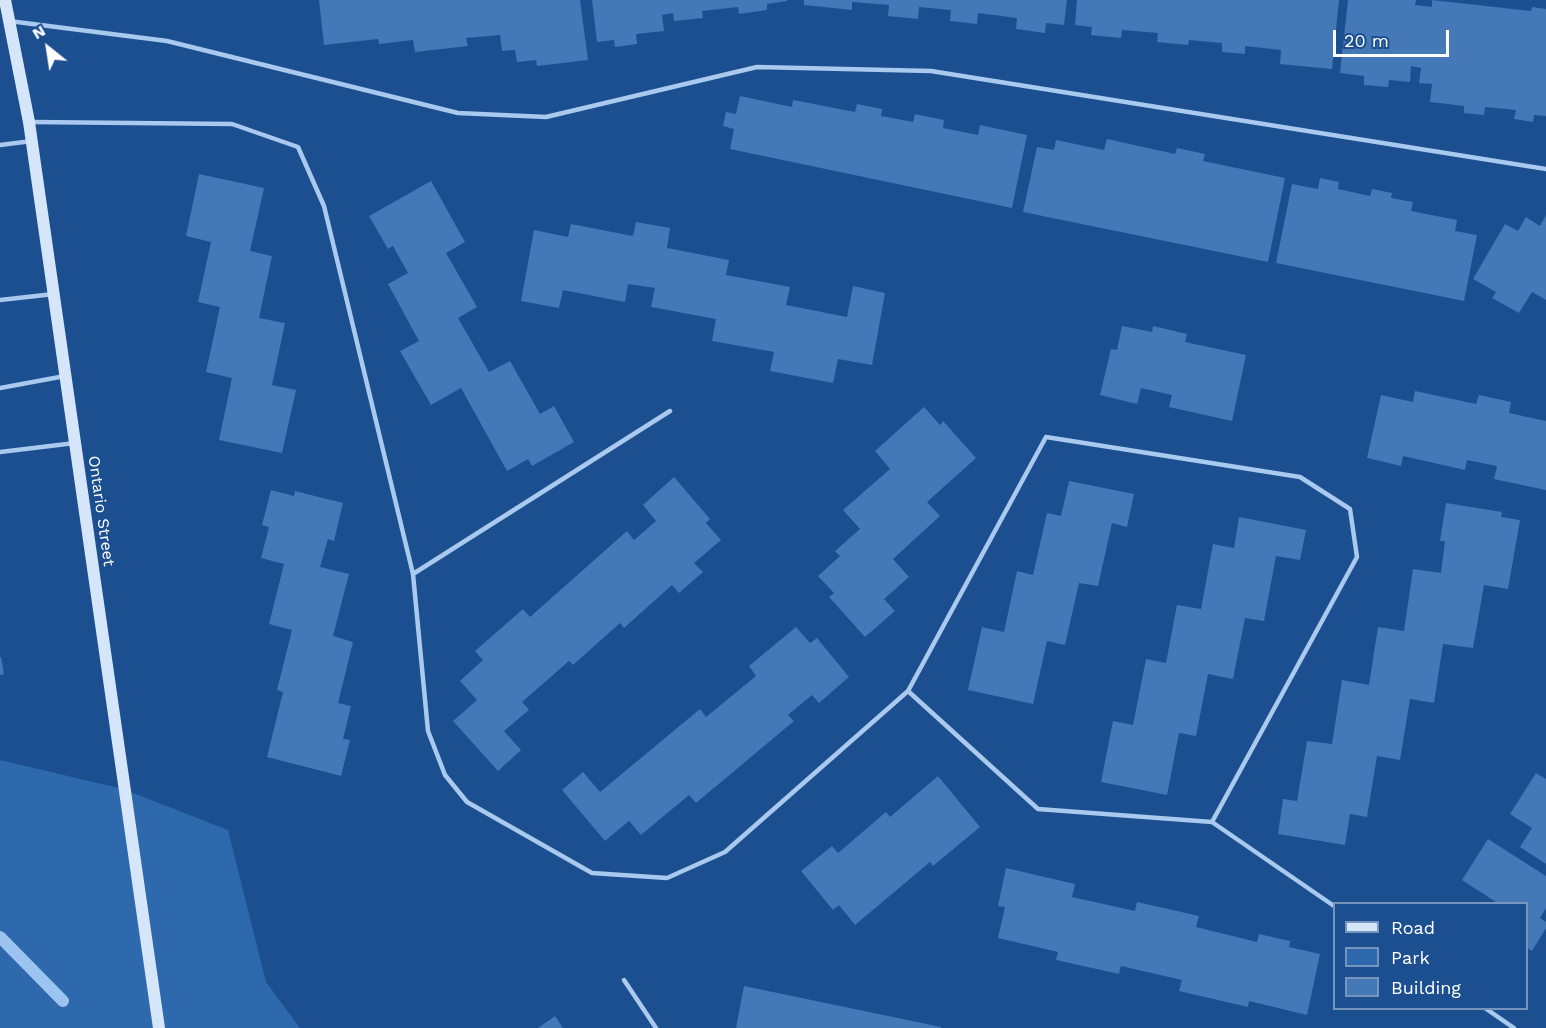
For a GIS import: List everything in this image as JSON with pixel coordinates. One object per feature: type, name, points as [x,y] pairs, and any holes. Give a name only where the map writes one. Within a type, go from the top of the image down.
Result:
[{"type":"main road","name":"Ontario Street","points":[[5,0],[32,141],[159,1028]]},
{"type":"lane","points":[[9,21],[167,41],[458,113],[546,117],[757,67],[931,71],[1546,169]]},
{"type":"lane","points":[[29,122],[232,124],[298,147],[324,206],[413,574],[428,731],[445,775],[466,802],[592,873],[667,878],[725,852],[908,691],[1046,437],[1299,477],[1350,508],[1357,557],[1212,822]]},
{"type":"lane","points":[[0,145],[32,141]]},
{"type":"lane","points":[[0,300],[54,294]]},
{"type":"lane","points":[[0,388],[65,376]]},
{"type":"lane","points":[[413,574],[670,411]]},
{"type":"lane","points":[[0,452],[75,442]]},
{"type":"lane","points":[[908,691],[1038,809],[1212,822],[1333,905]]},
{"type":"lane","points":[[624,980],[656,1028]]},
{"type":"lane","points":[[1488,1010],[1514,1028]]},
{"type":"green space","points":[[0,760],[123,789],[228,830],[266,982],[300,1028],[0,1028]]},
{"type":"building","points":[[319,0],[580,0],[588,60],[537,66],[536,60],[517,62],[515,50],[502,51],[500,35],[466,38],[468,46],[415,52],[413,40],[379,44],[378,39],[324,45]]},
{"type":"building","points":[[592,0],[787,1],[767,4],[767,10],[739,14],[738,7],[702,11],[703,18],[674,21],[673,13],[662,15],[664,31],[636,34],[637,44],[615,47],[614,40],[597,42]]},
{"type":"building","points":[[804,0],[1067,0],[1064,25],[1046,23],[1045,33],[1016,29],[1017,18],[978,13],[977,24],[950,21],[951,10],[919,7],[918,19],[888,16],[889,5],[852,2],[852,10],[804,5]]},
{"type":"building","points":[[1077,0],[1339,0],[1332,69],[1280,64],[1281,50],[1245,46],[1245,54],[1222,52],[1222,43],[1189,40],[1188,45],[1157,42],[1158,33],[1122,30],[1121,38],[1091,35],[1092,27],[1075,25]]},
{"type":"building","points":[[1348,0],[1416,0],[1415,5],[1432,7],[1432,0],[1531,11],[1532,7],[1546,9],[1546,116],[1534,115],[1533,122],[1514,119],[1516,110],[1485,107],[1484,115],[1464,113],[1464,106],[1430,102],[1432,84],[1419,83],[1421,68],[1411,66],[1410,82],[1389,80],[1388,87],[1364,85],[1364,76],[1340,73]]},
{"type":"building","points":[[740,96],[792,107],[793,100],[855,112],[857,104],[882,109],[881,116],[913,122],[915,114],[944,120],[943,128],[978,135],[980,125],[1027,135],[1012,208],[730,149],[734,129],[723,126],[726,112],[736,114]]},
{"type":"building","points":[[1107,139],[1175,154],[1177,148],[1205,154],[1203,161],[1285,178],[1268,262],[1023,212],[1037,147],[1054,150],[1056,140],[1104,150]]},
{"type":"building","points":[[199,174],[264,188],[250,251],[272,256],[259,318],[285,323],[272,385],[296,390],[282,453],[219,440],[232,378],[206,372],[220,307],[198,302],[211,242],[186,236]]},
{"type":"building","points":[[1320,178],[1339,182],[1338,189],[1370,196],[1372,189],[1392,193],[1391,198],[1413,202],[1411,211],[1457,220],[1455,231],[1477,235],[1464,301],[1276,263],[1292,184],[1318,189]]},
{"type":"building","points":[[431,181],[465,242],[446,253],[477,307],[458,318],[489,372],[510,361],[540,414],[554,406],[574,442],[532,466],[528,459],[507,471],[461,388],[431,405],[400,351],[419,341],[388,284],[408,273],[393,246],[388,249],[369,216]]},
{"type":"building","points":[[1546,215],[1546,300],[1532,292],[1519,313],[1492,298],[1496,292],[1473,279],[1505,224],[1518,231],[1526,217],[1540,226]]},
{"type":"building","points":[[636,222],[670,228],[667,248],[729,260],[726,275],[790,287],[786,305],[847,317],[853,286],[885,293],[872,365],[838,359],[833,383],[770,371],[774,352],[712,341],[716,319],[651,307],[655,288],[628,284],[625,302],[563,290],[559,308],[521,301],[534,230],[568,237],[571,224],[633,236]]},
{"type":"building","points":[[1122,326],[1152,332],[1153,326],[1187,334],[1185,342],[1246,355],[1232,421],[1169,407],[1172,395],[1141,388],[1137,404],[1100,395],[1111,349],[1117,350]]},
{"type":"building","points":[[1415,391],[1476,404],[1479,395],[1511,402],[1509,413],[1546,421],[1546,490],[1494,479],[1497,466],[1467,460],[1465,470],[1403,456],[1401,466],[1367,458],[1381,395],[1413,402]]},
{"type":"building","points":[[924,407],[940,425],[943,421],[976,458],[927,502],[940,516],[893,559],[909,577],[884,599],[895,611],[865,637],[829,597],[834,593],[818,576],[840,556],[835,551],[860,529],[843,510],[890,469],[875,451]]},
{"type":"building","points":[[674,477],[710,519],[706,523],[721,540],[694,563],[703,572],[679,593],[672,585],[624,628],[620,623],[573,665],[569,661],[522,702],[529,710],[504,731],[521,750],[498,771],[453,721],[477,700],[460,681],[483,660],[475,651],[523,609],[530,617],[627,531],[634,540],[656,521],[643,505]]},
{"type":"building","points":[[1069,481],[1134,494],[1127,527],[1112,523],[1098,586],[1079,583],[1065,645],[1047,641],[1033,704],[968,690],[982,627],[1004,632],[1017,571],[1033,575],[1047,513],[1061,516]]},
{"type":"building","points":[[271,490],[294,496],[295,491],[343,503],[334,541],[328,539],[320,567],[349,574],[333,636],[353,642],[338,703],[351,706],[343,739],[350,740],[341,776],[267,757],[283,692],[277,690],[292,630],[269,624],[284,564],[261,558],[269,527],[262,525]]},
{"type":"building","points":[[1446,503],[1502,512],[1501,517],[1520,520],[1508,589],[1484,585],[1473,648],[1443,644],[1434,703],[1410,699],[1400,760],[1377,756],[1367,817],[1350,814],[1345,845],[1278,834],[1283,799],[1297,801],[1307,741],[1332,744],[1342,680],[1369,685],[1378,627],[1404,631],[1413,569],[1441,573],[1445,541],[1440,541]]},
{"type":"building","points":[[1239,517],[1306,530],[1300,560],[1276,556],[1264,621],[1245,618],[1233,679],[1208,674],[1196,736],[1179,733],[1167,795],[1101,782],[1113,721],[1133,725],[1146,659],[1166,663],[1177,605],[1201,609],[1213,544],[1234,548]]},
{"type":"building","points":[[796,627],[810,643],[817,638],[849,677],[819,703],[812,695],[788,715],[794,721],[696,803],[689,795],[641,835],[629,821],[605,841],[562,790],[583,772],[600,792],[700,709],[706,717],[756,676],[749,666]]},
{"type":"building","points":[[0,657],[4,674],[0,675]]},
{"type":"building","points":[[1536,773],[1546,779],[1546,864],[1520,847],[1532,828],[1510,814]]},
{"type":"building","points":[[938,776],[980,827],[933,866],[930,862],[855,925],[839,905],[833,910],[801,871],[832,846],[838,853],[886,812],[890,817]]},
{"type":"building","points":[[1488,839],[1546,876],[1546,908],[1540,918],[1546,922],[1546,928],[1532,951],[1528,948],[1528,902],[1496,902],[1462,880]]},
{"type":"building","points":[[1006,868],[1075,884],[1072,897],[1135,911],[1137,902],[1199,916],[1196,927],[1257,942],[1259,934],[1290,941],[1289,947],[1320,954],[1307,1015],[1249,1001],[1248,1007],[1179,991],[1182,980],[1121,966],[1119,974],[1056,960],[1058,952],[998,938],[1005,907],[998,906]]},
{"type":"building","points":[[744,986],[941,1027],[941,1028],[736,1028]]},
{"type":"building","points":[[555,1016],[563,1028],[538,1028]]},
{"type":"waterway","points":[[0,937],[63,1001]]}]
